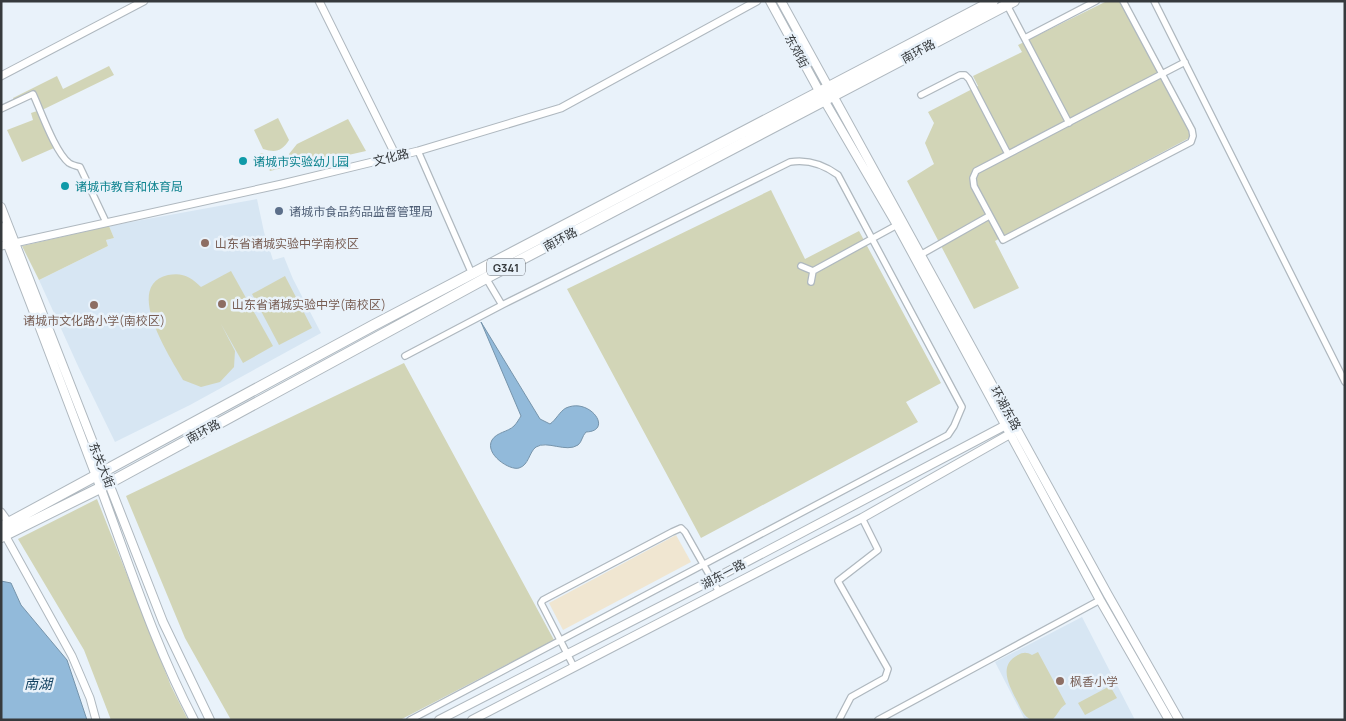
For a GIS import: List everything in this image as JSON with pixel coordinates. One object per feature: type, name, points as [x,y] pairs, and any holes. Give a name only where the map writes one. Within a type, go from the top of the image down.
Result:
[{"type":"highway","name":"南环路","points":[[4,531],[104,485],[826,94],[993,1]]},
{"type":"highway","name":"南环路","points":[[4,531],[100,475],[374,325],[826,94],[1011,3]]},
{"type":"main road","name":"东郊街","points":[[770,1],[826,94]]},
{"type":"main road","name":"东郊街","points":[[781,1],[826,94]]},
{"type":"main road","name":"环湖东路","points":[[826,94],[1100,600],[1169,720]]},
{"type":"main road","name":"环湖东路","points":[[826,94],[922,254],[1108,595],[1180,720]]},
{"type":"main road","name":"东关大街","points":[[1,207],[8,244]]},
{"type":"main road","name":"东关大街","points":[[1,227],[104,485],[163,622],[210,720]]},
{"type":"main road","name":"湖东一路","points":[[439,720],[1006,426]]},
{"type":"main road","name":"湖东一路","points":[[472,720],[862,518],[1010,434]]},
{"type":"main road","name":"东关大街","points":[[104,485],[139,594],[173,680],[194,720]]},
{"type":"street","points":[[1,76],[144,1]]},
{"type":"street","points":[[319,1],[396,156]]},
{"type":"street","name":"文化路","points":[[8,244],[282,184],[418,151],[561,108],[757,1]]},
{"type":"street","points":[[1025,38],[1096,1]]},
{"type":"street","points":[[1123,1],[1162,74],[1192,130],[1191,142],[1003,240],[974,186],[973,178],[976,171],[1069,123],[1162,74],[1185,62]]},
{"type":"street","points":[[1154,1],[1345,382]]},
{"type":"street","points":[[1011,3],[1025,38],[1069,123]]},
{"type":"street","points":[[921,95],[960,75],[965,75],[969,78],[1008,154]]},
{"type":"street","points":[[1,109],[33,94],[64,158],[70,164],[80,167],[106,222]]},
{"type":"street","points":[[418,151],[472,274]]},
{"type":"street","points":[[405,356],[502,305],[790,162],[809,161],[820,164],[838,175],[962,407],[948,435],[410,720]]},
{"type":"street","points":[[922,254],[989,216]]},
{"type":"street","points":[[811,282],[814,271],[897,225]]},
{"type":"street","points":[[801,266],[814,271]]},
{"type":"street","points":[[486,278],[502,305]]},
{"type":"street","points":[[1,512],[4,531],[72,656],[90,698],[96,720]]},
{"type":"street","points":[[839,720],[851,697],[885,678],[888,669],[838,581],[878,550],[862,518]]},
{"type":"street","points":[[574,667],[541,603],[543,600],[655,541],[681,528],[719,592]]},
{"type":"street","points":[[878,720],[1100,600]]},
{"type":"shaded area","name":"山东省诸城实验中学(南校区)","points":[[257,199],[264,232],[273,260],[284,257],[293,279],[321,333],[190,405],[115,442],[39,280],[108,246],[106,240],[114,238],[109,226]]},
{"type":"shaded area","points":[[676,535],[691,562],[563,630],[549,603]]},
{"type":"shaded area","name":"枫香小学","points":[[1082,617],[1135,720],[1025,720],[995,662]]},
{"type":"green space","points":[[1107,1],[1123,1],[1193,136],[995,241],[1019,288],[974,309],[907,181],[934,164],[925,143],[934,123],[928,112],[978,86],[973,76],[1022,52],[1018,45]]},
{"type":"green space","points":[[109,66],[114,75],[40,111],[33,95],[15,103],[13,98],[57,76],[63,89]]},
{"type":"green space","points":[[37,111],[54,148],[22,162],[7,130],[33,120],[31,113]]},
{"type":"green space","points":[[278,118],[289,140],[284,147],[278,150],[263,149],[254,130]]},
{"type":"green space","points":[[348,119],[366,151],[295,167],[289,154],[297,144]]},
{"type":"green space","points":[[260,153],[282,158],[286,167],[270,171]]},
{"type":"green space","points":[[771,190],[805,259],[859,231],[941,383],[906,402],[918,422],[701,538],[567,289]]},
{"type":"green space","points":[[109,226],[114,238],[106,240],[108,246],[39,280],[22,246]]},
{"type":"green space","points":[[231,271],[273,346],[243,363],[221,324],[235,351],[234,367],[220,382],[201,387],[183,380],[169,356],[154,323],[149,307],[149,293],[155,282],[168,275],[178,274],[186,276],[194,280],[201,287]]},
{"type":"green space","points":[[285,276],[312,328],[279,345],[252,294]]},
{"type":"green space","points":[[404,363],[554,640],[400,720],[231,720],[185,638],[126,496]]},
{"type":"green space","points":[[97,499],[171,686],[188,720],[111,720],[84,650],[18,539]]},
{"type":"green space","points":[[1038,652],[1066,704],[1052,720],[1029,719],[1022,711],[1008,682],[1008,664],[1012,659],[1022,653],[1032,655]]},
{"type":"green space","points":[[1110,686],[1117,698],[1085,715],[1078,703]]},
{"type":"water","points":[[481,322],[540,419],[550,424],[564,409],[575,406],[590,410],[596,416],[598,426],[594,430],[586,432],[578,445],[568,448],[540,445],[532,452],[525,464],[519,468],[504,464],[495,456],[490,445],[492,440],[497,435],[514,426],[521,416]]},
{"type":"water","name":"南湖","points":[[1,581],[11,583],[21,605],[67,660],[87,720],[1,720]]},
{"type":"place","name":"诸城市实验幼儿园","points":[[243,161]]},
{"type":"place","name":"诸城市教育和体育局","points":[[65,186]]},
{"type":"place","name":"诸城市食品药品监督管理局","points":[[279,211]]},
{"type":"place","name":"山东省诸城实验中学南校区","points":[[205,243]]},
{"type":"place","name":"山东省诸城实验中学(南校区)","points":[[222,304]]},
{"type":"place","name":"诸城市文化路小学(南校区)","points":[[94,305]]},
{"type":"place","name":"枫香小学","points":[[1060,681]]}]
